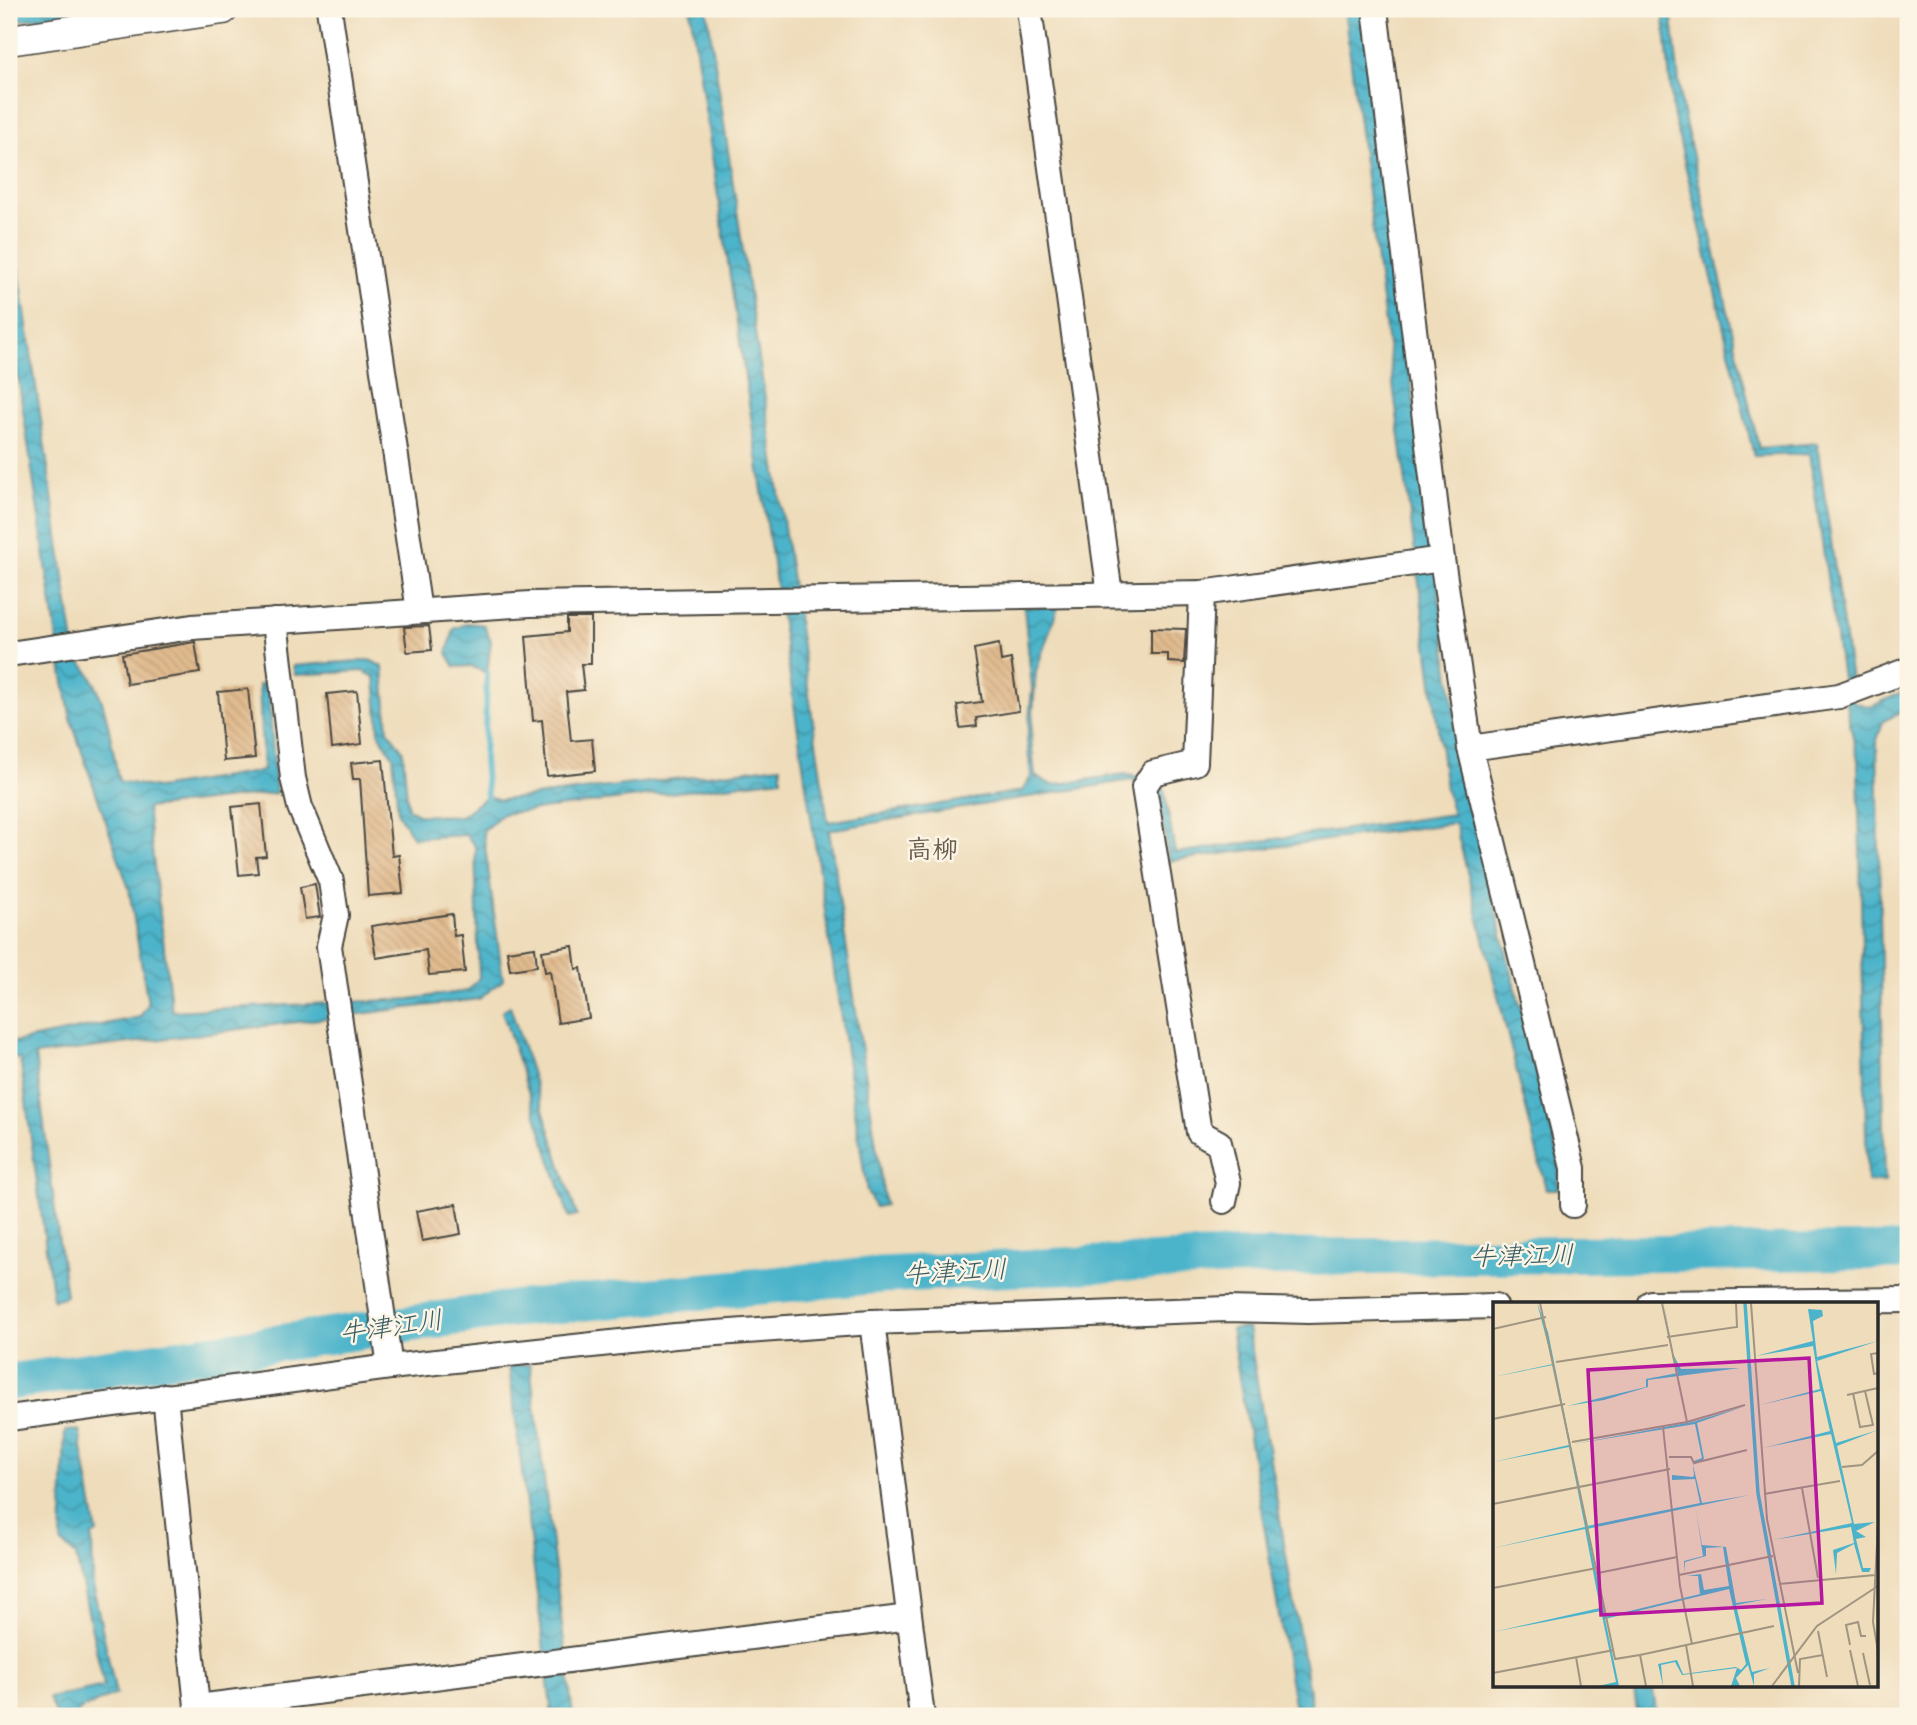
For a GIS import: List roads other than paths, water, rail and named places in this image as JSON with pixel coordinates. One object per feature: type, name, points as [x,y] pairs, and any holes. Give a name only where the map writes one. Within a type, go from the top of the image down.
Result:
[{"type":"street","points":[[9,40],[223,9]]},
{"type":"street","points":[[329,9],[419,611]]},
{"type":"street","points":[[1029,9],[1110,594]]},
{"type":"street","points":[[1375,9],[1442,559],[1470,748],[1573,1168],[1573,1205]]},
{"type":"street","points":[[9,654],[192,627],[530,604],[1202,593],[1442,559]]},
{"type":"street","points":[[1202,593],[1195,763],[1146,782],[1199,1132],[1220,1143],[1228,1183],[1224,1202]]},
{"type":"street","points":[[275,621],[293,778],[300,807],[331,881],[336,915],[329,946],[390,1367]]},
{"type":"street","points":[[1470,748],[1848,694],[1908,670]]},
{"type":"street","points":[[1737,1302],[1908,1300]]},
{"type":"street","points":[[9,1418],[390,1367],[675,1336],[872,1322],[1227,1309],[1308,1311],[1493,1306]]},
{"type":"street","points":[[872,1322],[922,1716]]},
{"type":"street","points":[[165,1396],[198,1712],[540,1663],[909,1617]]},
{"type":"water","points":[[9,9],[98,9],[9,22]]},
{"type":"water","points":[[690,9],[707,9],[828,822],[1022,791],[1031,777],[1027,741],[1032,689],[1024,607],[1058,607],[1036,671],[1031,739],[1035,776],[1052,785],[1125,774],[1163,783],[1175,853],[1453,814],[1446,790],[1344,9],[1362,9],[1464,784],[1558,1156],[1559,1189],[1546,1189],[1455,823],[1169,861],[1157,786],[1132,780],[829,830],[885,1205],[875,1207],[867,1192]]},
{"type":"water","points":[[1663,9],[1671,9],[1682,108],[1759,448],[1817,443],[1854,702],[1871,707],[1908,689],[1908,709],[1883,721],[1877,740],[1885,1182],[1867,1182],[1858,760],[1846,705],[1809,454],[1754,456],[1673,113]]},
{"type":"water","points":[[9,203],[76,658],[95,683],[101,698],[119,781],[157,788],[263,771],[259,685],[268,681],[276,793],[147,808],[172,1011],[410,999],[468,991],[479,978],[475,846],[466,835],[413,838],[398,813],[393,757],[379,733],[375,677],[363,671],[295,675],[293,666],[370,660],[383,667],[388,730],[403,751],[408,809],[420,815],[461,816],[487,796],[501,800],[781,766],[781,779],[502,814],[483,831],[503,980],[479,999],[35,1055],[66,1296],[53,1300],[20,1058],[9,1059],[9,1043],[140,1017],[148,1004],[129,889],[71,720],[60,660],[9,316]]},
{"type":"water","points":[[468,623],[484,625],[491,641],[487,673],[471,666],[455,667],[447,653],[454,629]]},
{"type":"water","points":[[510,1006],[577,1216],[569,1217],[502,1011]]},
{"type":"water","points":[[1248,1328],[1313,1716],[1296,1716],[1231,1329]]},
{"type":"water","points":[[530,1364],[573,1716],[552,1716],[509,1366]]},
{"type":"water","points":[[79,1430],[97,1533],[92,1536],[93,1586],[116,1694],[80,1710],[76,1716],[56,1716],[49,1698],[104,1686],[76,1556],[61,1542],[65,1431]]},
{"type":"water","points":[[1633,1686],[1652,1686],[1657,1716],[1638,1716]]},
{"type":"waterway","points":[[487,673],[484,759],[487,796]]},
{"type":"waterway","name":"牛津江川","points":[[9,1382],[512,1309],[881,1275],[1225,1258],[1908,1251]]},
{"type":"district","name":"高柳","points":[[932,849]]}]
